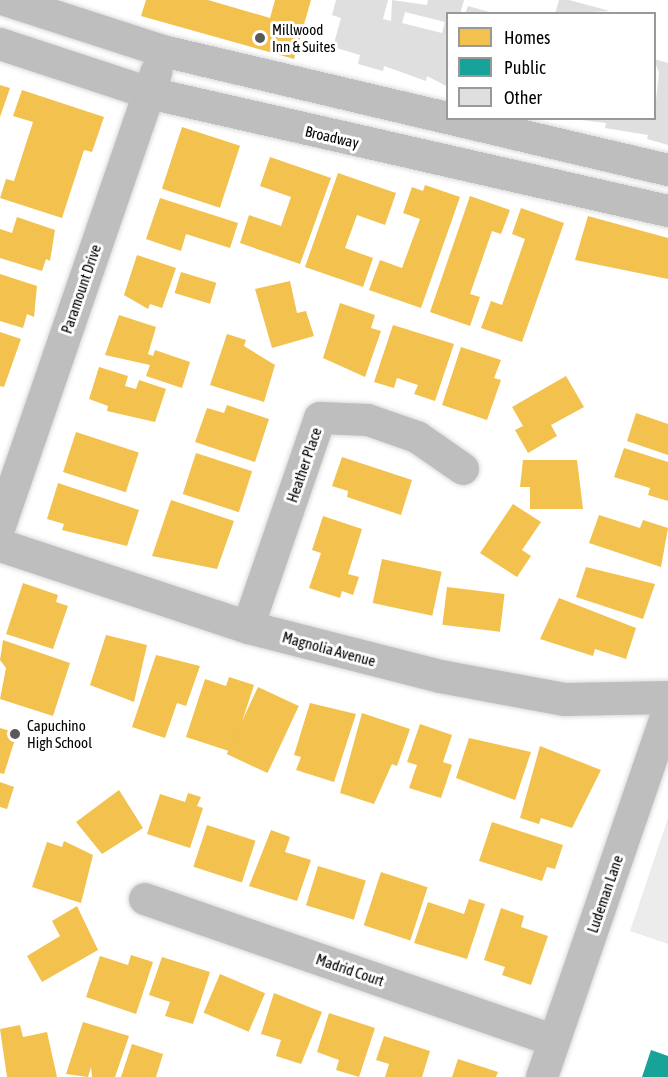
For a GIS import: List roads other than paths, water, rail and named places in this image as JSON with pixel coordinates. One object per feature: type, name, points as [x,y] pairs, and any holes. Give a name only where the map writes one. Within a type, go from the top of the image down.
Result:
[{"type":"main road","name":"Magnolia Avenue","points":[[0,545],[248,627],[377,662],[529,693],[620,702],[668,697]]},
{"type":"street","points":[[5,0],[163,51],[446,118]]},
{"type":"street","name":"Broadway","points":[[0,44],[149,93],[668,211]]},
{"type":"street","name":"Paramount Drive","points":[[0,526],[163,51]]},
{"type":"street","points":[[453,120],[668,171]]},
{"type":"street","name":"Heather Place","points":[[248,627],[320,418],[368,420],[417,436],[463,470]]},
{"type":"street","name":"Ludeman Lane","points":[[542,1077],[668,712]]},
{"type":"street","name":"Madrid Court","points":[[145,899],[554,1041]]},
{"type":"place","name":"Millwood Inn & Suites","points":[[260,38]]},
{"type":"place","name":"Capuchino High School","points":[[15,734]]}]
